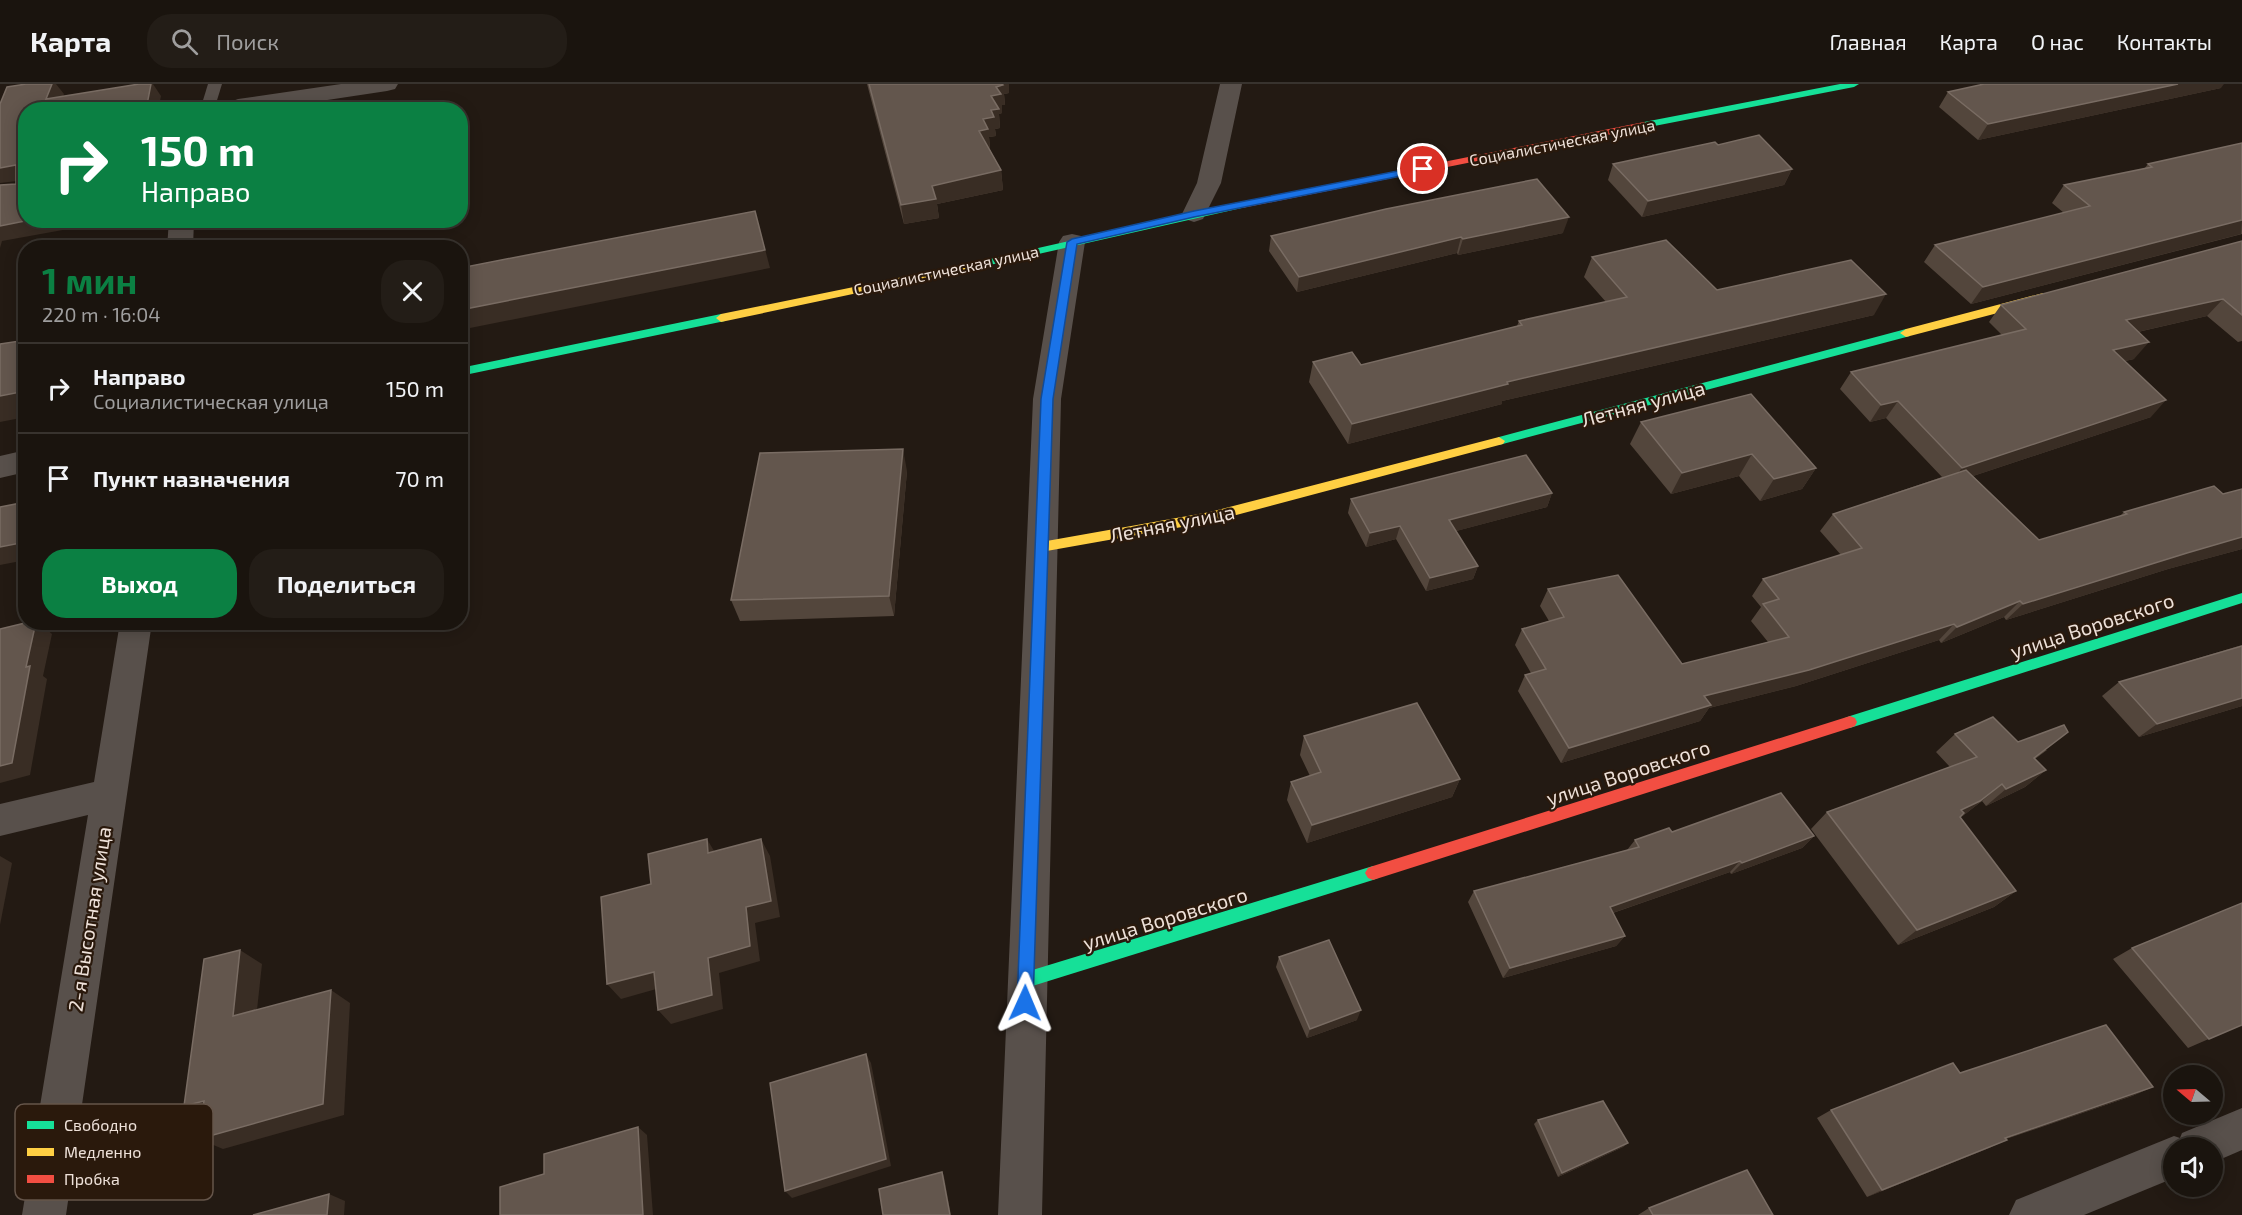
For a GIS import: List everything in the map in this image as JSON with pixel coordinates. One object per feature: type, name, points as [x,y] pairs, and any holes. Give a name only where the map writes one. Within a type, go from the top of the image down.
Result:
[{"type":"street","points":[[265,102],[387,84]]},
{"type":"street","points":[[1194,214],[1209,183],[1231,84]]},
{"type":"street","name":"Социалистическая улица","points":[[468,370],[1014,257],[1194,214],[1832,86],[1854,84]]},
{"type":"street","points":[[1020,1215],[1047,399],[1072,242]]},
{"type":"street","name":"Летняя улица","points":[[1041,547],[1210,517],[2056,293]]},
{"type":"street","points":[[0,467],[18,463]]},
{"type":"street","name":"улица Воровского","points":[[1026,980],[1248,914],[2242,598]]},
{"type":"street","name":"2-я Высотная улица","points":[[61,1104],[135,630]]},
{"type":"street","points":[[0,820],[108,794]]},
{"type":"street","points":[[2223,1137],[2242,1129]]},
{"type":"street","points":[[2031,1215],[2163,1161]]},
{"type":"street","name":"2-я Высотная улица","points":[[44,1215],[46,1200]]},
{"type":"lane","points":[[209,102],[215,84]]},
{"type":"building","points":[[52,84],[46,99],[151,84],[148,102],[18,102],[18,222],[0,226],[0,185],[16,184],[16,165],[0,168],[0,104],[7,87]]},
{"type":"building","points":[[869,84],[1002,84],[996,87],[1001,94],[991,96],[999,109],[991,110],[994,117],[983,119],[988,129],[979,131],[1001,170],[932,186],[936,199],[901,205]]},
{"type":"building","points":[[1984,84],[2178,84],[1988,124],[1948,92]]},
{"type":"building","points":[[1759,135],[1792,169],[1648,201],[1613,164],[1715,142],[1718,145]]},
{"type":"building","points":[[2242,143],[2242,220],[1983,287],[1935,245],[2090,206],[2064,185],[2152,167],[2148,164]]},
{"type":"building","points":[[1537,179],[1569,217],[1463,239],[1461,237],[1299,277],[1271,236],[1386,209]]},
{"type":"building","points":[[755,211],[765,250],[468,308],[468,266]]},
{"type":"building","points":[[1666,240],[1717,290],[1851,260],[1886,294],[1507,382],[1508,384],[1352,424],[1313,362],[1352,352],[1361,365],[1522,325],[1519,321],[1627,297],[1592,257]]},
{"type":"building","points":[[2242,241],[2242,315],[2223,299],[2126,320],[2149,342],[2113,350],[2166,400],[1962,468],[1898,401],[1881,405],[1851,372],[2026,329],[2001,305]]},
{"type":"building","points":[[18,341],[18,393],[0,396],[0,344]]},
{"type":"building","points":[[1751,394],[1816,468],[1774,479],[1752,454],[1682,473],[1641,422]]},
{"type":"building","points":[[903,449],[889,596],[731,600],[760,453]]},
{"type":"building","points":[[1526,455],[1552,493],[1449,520],[1478,566],[1430,578],[1400,526],[1370,533],[1351,499]]},
{"type":"building","points":[[1966,470],[2039,540],[2214,486],[2223,494],[2242,489],[2242,537],[2023,604],[2020,601],[1957,627],[1954,624],[1809,670],[1704,696],[1711,705],[1569,748],[1525,675],[1546,669],[1522,629],[1564,617],[1548,589],[1618,575],[1682,664],[1789,637],[1763,604],[1779,599],[1763,579],[1862,548],[1833,514]]},
{"type":"building","points":[[18,504],[18,544],[0,547],[0,507]]},
{"type":"building","points":[[18,625],[18,630],[34,630],[26,667],[30,666],[12,763],[0,766],[0,629]]},
{"type":"building","points":[[2242,646],[2242,698],[2157,724],[2119,682]]},
{"type":"building","points":[[1417,703],[1460,779],[1312,825],[1291,782],[1321,772],[1304,736]]},
{"type":"building","points":[[1993,717],[2018,742],[2064,725],[2068,732],[2034,758],[2046,770],[2006,789],[2002,784],[1980,801],[1961,810],[1964,813],[1960,817],[2016,891],[1917,930],[1827,812],[1977,757],[1955,734]]},
{"type":"building","points":[[1781,793],[1814,836],[1742,863],[1740,861],[1610,907],[1625,936],[1510,968],[1474,891],[1639,847],[1635,840],[1669,828],[1672,832]]},
{"type":"building","points":[[707,839],[708,853],[761,839],[771,901],[746,907],[750,946],[708,958],[712,995],[658,1010],[654,972],[607,984],[601,897],[651,884],[648,854]]},
{"type":"building","points":[[2242,903],[2242,1025],[2209,1039],[2132,948]]},
{"type":"building","points":[[1329,940],[1361,1010],[1310,1029],[1279,957]]},
{"type":"building","points":[[240,950],[233,1016],[331,990],[323,1104],[213,1135],[213,1104],[204,1104],[204,1101],[184,1104],[204,959]]},
{"type":"building","points":[[2106,1025],[2153,1087],[2005,1138],[2007,1140],[1882,1190],[1831,1110],[1953,1063],[1960,1073]]},
{"type":"building","points":[[866,1054],[886,1159],[785,1191],[770,1083]]},
{"type":"building","points":[[1603,1101],[1628,1143],[1562,1173],[1538,1120]]},
{"type":"building","points":[[638,1127],[643,1215],[500,1215],[500,1187],[544,1174],[544,1154]]},
{"type":"building","points":[[1747,1170],[1773,1215],[1653,1215],[1649,1208]]},
{"type":"building","points":[[942,1172],[950,1215],[883,1215],[879,1189]]},
{"type":"building","points":[[329,1194],[327,1215],[253,1215]]},
{"type":"traffic: fast","points":[[1644,125],[1854,84]]},
{"type":"traffic: fast","points":[[981,264],[1242,205]]},
{"type":"traffic: fast","points":[[468,370],[721,318]]},
{"type":"traffic: fast","points":[[1499,441],[1906,333]]},
{"type":"traffic: fast","points":[[1850,722],[2242,598]]},
{"type":"traffic: fast","points":[[1026,980],[1373,873]]},
{"type":"traffic: slow","points":[[721,318],[981,264]]},
{"type":"traffic: slow","points":[[1906,333],[2043,297]]},
{"type":"traffic: slow","points":[[1041,547],[1210,517],[1499,441]]},
{"type":"traffic: jam","points":[[1242,205],[1644,125]]},
{"type":"traffic: jam","points":[[1373,873],[1850,722]]},
{"type":"route","points":[[1025,1003],[1047,399],[1072,242],[1194,214],[1423,169]]}]
